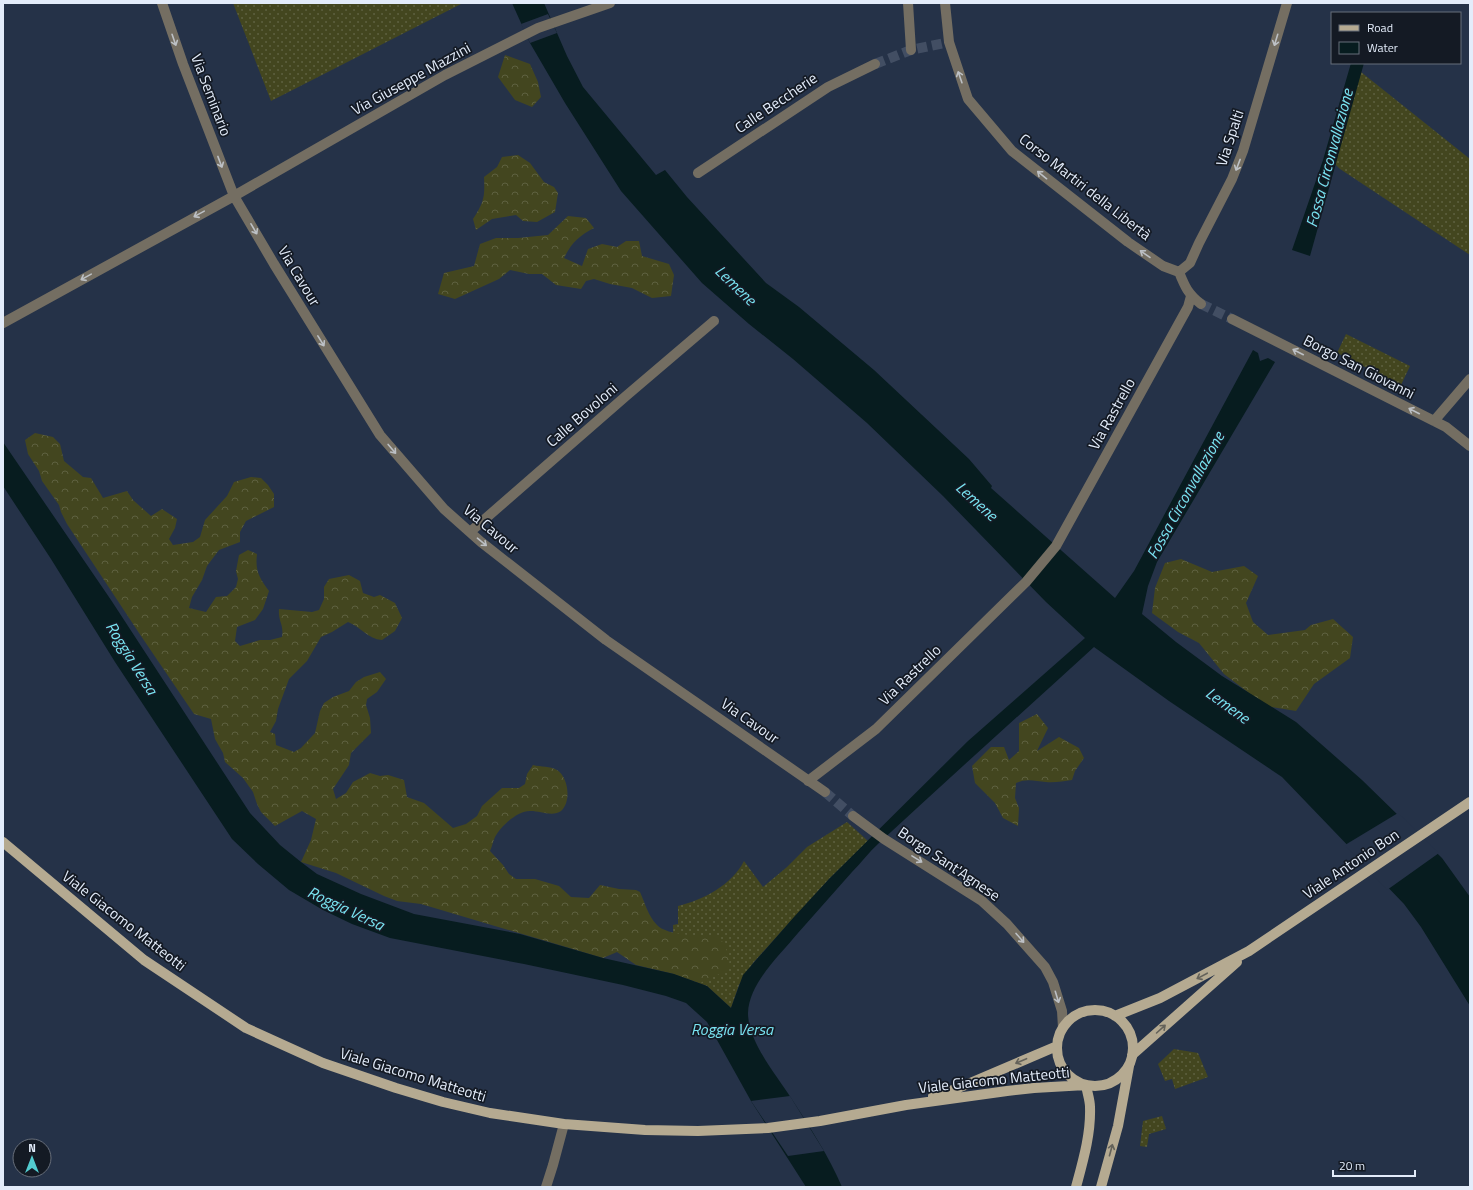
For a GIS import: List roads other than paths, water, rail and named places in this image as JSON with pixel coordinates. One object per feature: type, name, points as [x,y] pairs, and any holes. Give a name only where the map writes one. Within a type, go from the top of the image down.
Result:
[{"type":"main road","name":"Viale Antonio Bon","points":[[1115,1016],[1160,998],[1249,951],[1470,802]]},
{"type":"main road","name":"Viale Giacomo Matteotti","points":[[3,842],[144,960],[246,1028],[323,1063],[419,1095],[490,1113],[564,1124],[645,1130],[768,1128],[820,1121],[906,1105],[1034,1088],[1086,1085]]},
{"type":"main road","name":"Viale Antonio Bon","points":[[1131,1059],[1249,951]]},
{"type":"main road","points":[[1101,1187],[1118,1126],[1131,1059],[1132,1044],[1129,1033],[1124,1024],[1115,1016],[1092,1010],[1080,1013],[1070,1019],[1063,1028],[1059,1037],[1057,1046],[1058,1060],[1064,1071],[1074,1080],[1086,1085],[1102,1085],[1116,1080],[1124,1072],[1131,1059]]},
{"type":"main road","name":"Viale Giacomo Matteotti","points":[[906,1105],[956,1089],[1057,1046]]},
{"type":"main road","points":[[1076,1187],[1090,1126],[1090,1106],[1086,1085]]},
{"type":"street","name":"Via Seminario","points":[[162,3],[186,71],[234,196]]},
{"type":"street","name":"Via Giuseppe Mazzini","points":[[3,323],[234,196],[446,75],[526,34],[552,23],[610,3]]},
{"type":"street","points":[[908,3],[911,50]]},
{"type":"street","name":"Corso Martiri della Libertà","points":[[946,3],[949,42],[968,99],[1012,151],[1128,242],[1163,266],[1179,272]]},
{"type":"street","name":"Via Spalti","points":[[1179,272],[1190,263],[1232,179],[1243,151],[1287,3]]},
{"type":"street","name":"Calle Beccherie","points":[[698,173],[828,87],[875,64]]},
{"type":"street","name":"Via Cavour","points":[[234,196],[380,435],[444,509],[470,532],[606,640],[825,792]]},
{"type":"street","points":[[1179,272],[1186,289],[1191,296],[1201,304]]},
{"type":"street","name":"Via Rastrello","points":[[808,781],[876,729],[1026,582],[1056,546],[1184,314],[1191,296]]},
{"type":"street","name":"Borgo San Giovanni","points":[[1232,319],[1446,427],[1470,446]]},
{"type":"street","name":"Calle Bovoloni","points":[[470,532],[714,321]]},
{"type":"street","points":[[1434,421],[1470,378]]},
{"type":"street","name":"Borgo Sant'Agnese","points":[[853,816],[880,836],[982,901],[1007,924],[1045,967],[1053,982],[1062,1011],[1063,1028]]},
{"type":"street","points":[[546,1187],[564,1124]]},
{"type":"water","points":[[512,3],[544,3],[567,56],[583,87],[656,175],[665,170],[687,197],[766,283],[799,307],[874,370],[969,459],[992,486],[991,488],[1115,598],[1134,571],[1253,350],[1258,353],[1260,361],[1268,358],[1275,362],[1157,562],[1148,586],[1142,614],[1176,642],[1222,676],[1296,722],[1362,780],[1442,858],[1470,897],[1470,1006],[1421,927],[1404,904],[1282,777],[1169,701],[1094,647],[875,846],[775,960],[760,980],[754,991],[748,1013],[749,1024],[753,1035],[764,1057],[818,1141],[842,1187],[806,1187],[751,1101],[707,1022],[686,1003],[666,996],[623,985],[390,938],[352,924],[323,910],[289,890],[258,864],[232,839],[115,662],[51,559],[3,486],[3,442],[111,600],[250,813],[280,845],[301,862],[317,874],[361,894],[414,914],[520,934],[603,958],[674,974],[707,986],[731,1008],[743,975],[829,879],[968,741],[1085,638],[1046,602],[943,496],[867,423],[702,283],[621,191],[565,103],[530,43]]},
{"type":"water","name":"Fossa Circonvallazione","points":[[1351,64],[1364,64],[1310,256],[1292,250],[1323,160]]},
{"type":"tunnel","points":[[875,64],[911,50],[949,42]]},
{"type":"tunnel","points":[[1201,304],[1232,319]]},
{"type":"tunnel","points":[[825,792],[853,816]]},
{"type":"water label","name":"Lemene","points":[[736,285]]},
{"type":"water label","name":"Lemene","points":[[977,501]]},
{"type":"water label","name":"Roggia Versa","points":[[132,658]]},
{"type":"water label","name":"Lemene","points":[[1228,705]]},
{"type":"water label","name":"Roggia Versa","points":[[346,908]]},
{"type":"water label","name":"Roggia Versa","points":[[732,1029]]}]
